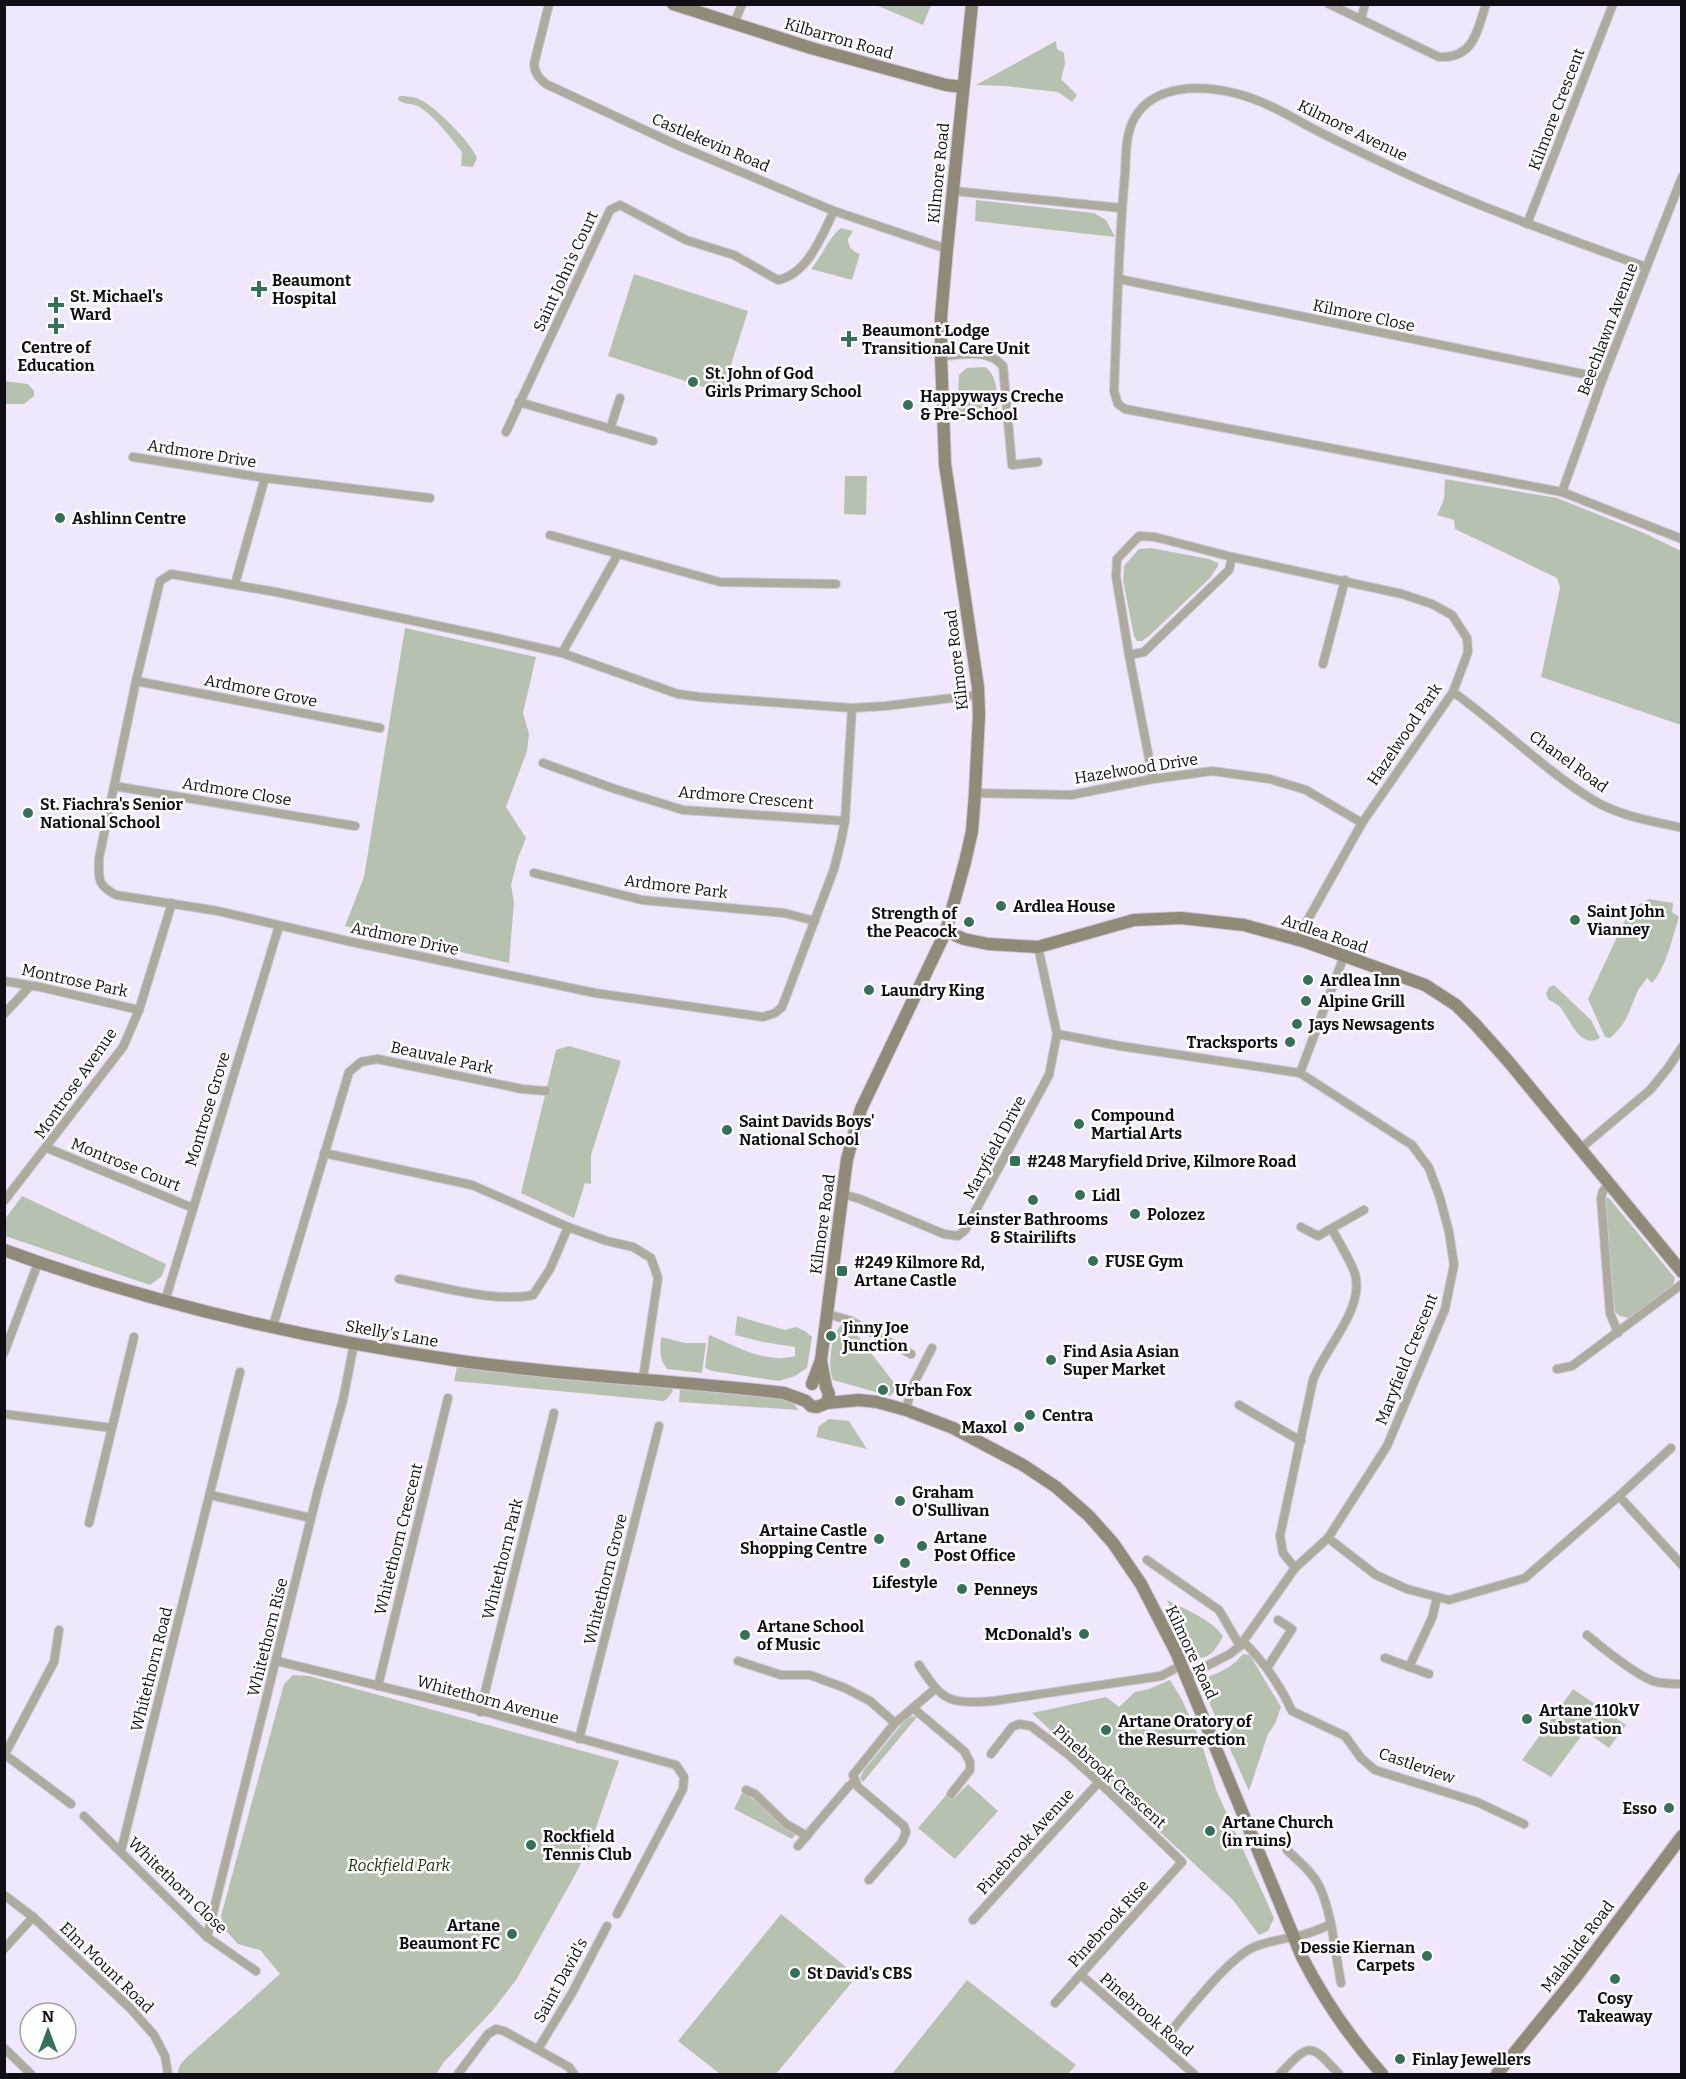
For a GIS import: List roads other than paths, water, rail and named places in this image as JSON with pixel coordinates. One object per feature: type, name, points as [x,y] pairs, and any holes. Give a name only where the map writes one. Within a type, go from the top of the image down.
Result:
[{"type":"street","name":"Castlekevin Road","points":[[549,4],[534,64],[537,74],[546,84],[679,146],[834,211],[947,249]]},
{"type":"street","name":"Kilbarron Road","points":[[673,4],[811,48],[946,85],[963,87]]},
{"type":"street","points":[[734,24],[742,4]]},
{"type":"street","name":"Kilmore Road","points":[[810,1385],[821,1360],[847,1159],[861,1109],[946,931],[972,831],[978,695],[973,647],[945,464],[941,317],[972,4]]},
{"type":"street","points":[[1329,4],[1439,57],[1452,58],[1461,54],[1472,44],[1486,4]]},
{"type":"street","points":[[1360,19],[1365,4]]},
{"type":"street","name":"Kilmore Crescent","points":[[1527,224],[1613,4]]},
{"type":"street","name":"Kilmore Avenue","points":[[1646,267],[1527,224],[1418,179],[1309,127],[1279,110],[1234,93],[1194,89],[1168,91],[1148,103],[1136,117],[1129,133],[1121,208],[1114,391],[1118,404],[1125,409],[1562,492],[1682,539]]},
{"type":"street","name":"Beechlawn Avenue","points":[[1562,492],[1603,378],[1682,177]]},
{"type":"street","points":[[954,191],[1121,208]]},
{"type":"street","name":"Saint John's Court","points":[[506,432],[610,210],[620,205],[686,240],[734,255],[778,280],[789,278],[806,262],[834,211]]},
{"type":"street","name":"Kilmore Close","points":[[1119,279],[1603,378]]},
{"type":"street","points":[[941,356],[988,354],[1003,366],[1012,465],[1038,462]]},
{"type":"street","points":[[610,429],[620,398]]},
{"type":"street","points":[[519,402],[653,441]]},
{"type":"street","name":"Ardmore Drive","points":[[133,457],[266,478],[430,498]]},
{"type":"street","name":"Ardmore Drive","points":[[235,584],[266,478]]},
{"type":"street","points":[[550,535],[720,582],[836,584]]},
{"type":"street","name":"Hazelwood Park","points":[[1153,779],[1116,576],[1117,559],[1139,536],[1155,537],[1232,557],[1402,594],[1432,604],[1452,615],[1467,638],[1468,652],[1453,692],[1362,823],[1297,939]]},
{"type":"street","points":[[562,653],[618,554]]},
{"type":"street","points":[[1129,656],[1144,652],[1229,570],[1232,557]]},
{"type":"street","name":"Ardmore Drive","points":[[852,708],[845,821],[834,869],[782,1007],[775,1013],[763,1017],[595,993],[218,911],[116,895],[105,889],[99,881],[99,858],[136,681],[160,581],[171,574],[235,584],[562,653],[678,694],[729,700],[804,703],[852,708],[978,695]]},
{"type":"street","points":[[1323,664],[1345,580]]},
{"type":"street","name":"Ardmore Grove","points":[[136,681],[380,728]]},
{"type":"street","name":"Chanel Road","points":[[1453,692],[1593,800],[1634,816],[1682,828]]},
{"type":"street","name":"Ardmore Crescent","points":[[543,763],[683,810],[845,821]]},
{"type":"street","name":"Hazelwood Drive","points":[[975,793],[1071,795],[1153,779],[1212,771],[1270,779],[1306,790],[1362,823]]},
{"type":"street","name":"Ardmore Close","points":[[114,786],[355,826]]},
{"type":"street","name":"Ardmore Park","points":[[534,873],[642,900],[784,913],[815,921]]},
{"type":"street","name":"Montrose Avenue","points":[[4,1201],[123,1047],[139,1010],[172,903]]},
{"type":"street","name":"Ardlea Road","points":[[946,931],[964,939],[988,944],[1038,947],[1134,920],[1181,918],[1244,925],[1297,939],[1425,985],[1456,1005],[1508,1061],[1682,1272]]},
{"type":"street","name":"Montrose Grove","points":[[165,1301],[279,926]]},
{"type":"street","name":"Maryfield Drive","points":[[842,1194],[860,1199],[944,1234],[954,1237],[962,1234],[1049,1074],[1057,1034],[1038,947]]},
{"type":"street","points":[[1300,1073],[1344,956]]},
{"type":"street","name":"Montrose Park","points":[[4,981],[139,1010]]},
{"type":"street","points":[[4,1014],[30,986]]},
{"type":"street","name":"Maryfield Crescent","points":[[935,1689],[953,1701],[994,1701],[1161,1676],[1230,1654],[1242,1643],[1295,1568],[1328,1538],[1388,1446],[1445,1310],[1454,1265],[1449,1232],[1440,1198],[1429,1168],[1412,1145],[1300,1073],[1120,1046],[1057,1034]]},
{"type":"street","points":[[1580,1149],[1650,1090],[1682,1047]]},
{"type":"street","name":"Beauvale Park","points":[[273,1326],[349,1072],[361,1062],[377,1059],[522,1089],[546,1091]]},
{"type":"street","name":"Montrose Court","points":[[47,1148],[193,1208]]},
{"type":"street","points":[[324,1153],[472,1185],[568,1227],[633,1247],[651,1258],[658,1278],[643,1378]]},
{"type":"street","points":[[1609,1184],[1601,1198],[1610,1313],[1618,1333]]},
{"type":"street","points":[[1301,1227],[1318,1236],[1364,1210]]},
{"type":"street","points":[[399,1279],[498,1297],[522,1297],[533,1294],[541,1286],[550,1269],[568,1227]]},
{"type":"street","points":[[1295,1568],[1283,1553],[1280,1536],[1301,1441],[1317,1369],[1354,1302],[1356,1280],[1354,1271],[1332,1228]]},
{"type":"street","name":"Skelly's Lane","points":[[4,1250],[38,1263],[165,1301],[354,1344],[456,1360],[784,1393],[806,1401]]},
{"type":"street","points":[[4,1353],[38,1263]]},
{"type":"street","points":[[1557,1370],[1572,1366],[1682,1284]]},
{"type":"street","points":[[826,1314],[849,1320],[910,1354]]},
{"type":"street","points":[[89,1523],[134,1337]]},
{"type":"street","name":"Whitethorn Rise","points":[[207,1937],[311,1518],[343,1400],[354,1344]]},
{"type":"street","points":[[906,1410],[911,1389],[932,1348]]},
{"type":"street","name":"Kilmore Road","points":[[821,1360],[827,1388],[859,1400]]},
{"type":"street","name":"Whitethorn Road","points":[[121,1851],[240,1372]]},
{"type":"street","points":[[820,1384],[827,1388],[829,1397],[826,1403],[817,1407],[806,1401],[805,1392],[810,1385],[820,1384]]},
{"type":"street","name":"Skelly's Lane","points":[[784,1393],[810,1385]]},
{"type":"street","name":"Whitethorn Crescent","points":[[378,1686],[447,1398]]},
{"type":"street","name":"Kilmore Road","points":[[826,1403],[859,1400],[877,1402],[906,1410],[953,1428],[1006,1455],[1056,1487],[1078,1505],[1113,1543],[1158,1616],[1184,1670],[1293,1936],[1324,1998],[1339,2021],[1382,2074]]},
{"type":"street","points":[[1239,1405],[1301,1441]]},
{"type":"street","name":"Whitethorn Park","points":[[480,1712],[554,1413]]},
{"type":"street","points":[[4,1414],[112,1428]]},
{"type":"street","name":"Whitethorn Grove","points":[[579,1739],[659,1426]]},
{"type":"street","points":[[1328,1538],[1376,1575],[1407,1589],[1449,1600],[1525,1578],[1671,1448]]},
{"type":"street","points":[[210,1495],[311,1518]]},
{"type":"street","points":[[1619,1496],[1682,1565]]},
{"type":"street","name":"Castleview","points":[[1147,1560],[1219,1610],[1242,1643],[1267,1668],[1284,1693],[1292,1712],[1345,1736],[1361,1758],[1376,1770],[1477,1802],[1524,1824]]},
{"type":"street","points":[[1409,1667],[1432,1618],[1437,1598]]},
{"type":"street","points":[[1267,1668],[1292,1629],[1278,1620]]},
{"type":"street","points":[[59,1630],[54,1662],[5,1754],[71,1804]]},
{"type":"street","points":[[1587,1635],[1603,1649],[1652,1680],[1666,1684],[1682,1684]]},
{"type":"street","points":[[1385,1658],[1429,1674]]},
{"type":"street","name":"Whitethorn Avenue","points":[[277,1661],[480,1712],[676,1765],[684,1777],[680,1796],[617,1914]]},
{"type":"street","points":[[738,1661],[781,1674],[810,1675],[845,1688],[870,1701],[895,1723]]},
{"type":"street","points":[[869,1880],[902,1842],[906,1832],[903,1826],[854,1782],[853,1775],[895,1723],[935,1689],[919,1665]]},
{"type":"street","points":[[913,1708],[968,1757],[970,1770],[951,1794]]},
{"type":"street","name":"Pinebrook Crescent","points":[[991,1754],[1012,1727],[1028,1724],[1070,1756],[1182,1862]]},
{"type":"street","points":[[798,1846],[854,1782]]},
{"type":"street","name":"Pinebrook Avenue","points":[[973,1920],[1099,1782]]},
{"type":"street","points":[[746,1790],[755,1794],[786,1824],[807,1836]]},
{"type":"street","name":"Whitethorn Close","points":[[84,1816],[207,1937],[256,1971]]},
{"type":"street","name":"Malahide Road","points":[[1497,2074],[1676,1851],[1682,1836]]},
{"type":"street","points":[[1287,1850],[1310,1871],[1322,1888],[1341,1983]]},
{"type":"street","name":"Pinebrook Rise","points":[[1055,2003],[1182,1862]]},
{"type":"street","name":"Elm Mount Road","points":[[4,1895],[33,1917],[130,2008],[154,2035],[165,2056],[168,2074]]},
{"type":"street","points":[[4,1949],[33,1917]]},
{"type":"street","points":[[1160,2044],[1241,1955],[1259,1945],[1303,1935],[1331,1924]]},
{"type":"street","name":"Saint David's","points":[[538,2049],[572,1993],[607,1926]]},
{"type":"street","name":"Pinebrook Road","points":[[1081,1976],[1194,2074]]},
{"type":"street","points":[[458,2074],[488,2034],[496,2029],[538,2049],[569,2067],[574,2074]]},
{"type":"street","points":[[4,2048],[31,2074]]},
{"type":"street","points":[[1280,2074],[1296,2057],[1309,2050],[1318,2052],[1339,2074]]},
{"type":"place","name":"Beaumont Hospital","points":[[259,289]]},
{"type":"place","name":"St. Michael's Ward","points":[[56,305]]},
{"type":"place","name":"Centre of Education","points":[[56,326]]},
{"type":"place","name":"Beaumont Lodge Transitional Care Unit","points":[[849,339]]},
{"type":"place","name":"St. John of God Girls Primary School","points":[[693,382]]},
{"type":"place","name":"Happyways Creche & Pre-School","points":[[908,405]]},
{"type":"place","name":"Ashlinn Centre","points":[[60,518]]},
{"type":"place","name":"St. Fiachra's Senior National School","points":[[28,813]]},
{"type":"place","name":"Ardlea House","points":[[1001,906]]},
{"type":"place","name":"Saint John Vianney","points":[[1575,920]]},
{"type":"place","name":"Strength of the Peacock","points":[[969,922]]},
{"type":"place","name":"Ardlea Inn","points":[[1308,980]]},
{"type":"place","name":"Laundry King","points":[[869,990]]},
{"type":"place","name":"Alpine Grill","points":[[1306,1001]]},
{"type":"place","name":"Jays Newsagents","points":[[1297,1024]]},
{"type":"place","name":"Tracksports","points":[[1290,1042]]},
{"type":"place","name":"Compound Martial Arts","points":[[1079,1124]]},
{"type":"place","name":"Saint Davids Boys' National School","points":[[727,1130]]},
{"type":"place","name":"#248 Maryfield Drive, Kilmore Road","points":[[1015,1161]]},
{"type":"place","name":"Lidl","points":[[1080,1195]]},
{"type":"place","name":"Leinster Bathrooms & Stairilifts","points":[[1033,1200]]},
{"type":"place","name":"Polozez","points":[[1135,1214]]},
{"type":"place","name":"FUSE Gym","points":[[1093,1261]]},
{"type":"place","name":"#249 Kilmore Rd, Artane Castle","points":[[842,1271]]},
{"type":"place","name":"Jinny Joe Junction","points":[[831,1336]]},
{"type":"place","name":"Find Asia Asian Super Market","points":[[1051,1360]]},
{"type":"place","name":"Urban Fox","points":[[883,1390]]},
{"type":"place","name":"Centra","points":[[1030,1415]]},
{"type":"place","name":"Maxol","points":[[1019,1427]]},
{"type":"place","name":"Graham O'Sullivan","points":[[900,1501]]},
{"type":"place","name":"Artaine Castle Shopping Centre","points":[[879,1539]]},
{"type":"place","name":"Artane Post Office","points":[[922,1546]]},
{"type":"place","name":"Lifestyle","points":[[905,1563]]},
{"type":"place","name":"Penneys","points":[[962,1589]]},
{"type":"place","name":"McDonald's","points":[[1084,1634]]},
{"type":"place","name":"Artane School of Music","points":[[745,1635]]},
{"type":"place","name":"Artane 110kV Substation","points":[[1527,1719]]},
{"type":"place","name":"Artane Oratory of the Resurrection","points":[[1106,1730]]},
{"type":"place","name":"Esso","points":[[1669,1808]]},
{"type":"place","name":"Artane Church (in ruins)","points":[[1210,1831]]},
{"type":"place","name":"Rockfield Tennis Club","points":[[531,1845]]},
{"type":"place","name":"Artane Beaumont FC","points":[[512,1934]]},
{"type":"place","name":"Dessie Kiernan Carpets","points":[[1427,1956]]},
{"type":"place","name":"St David's CBS","points":[[795,1973]]},
{"type":"place","name":"Cosy Takeaway","points":[[1615,1979]]},
{"type":"place","name":"Finlay Jewellers","points":[[1400,2059]]},
{"type":"park label","name":"Rockfield Park","points":[[399,1865]]}]
